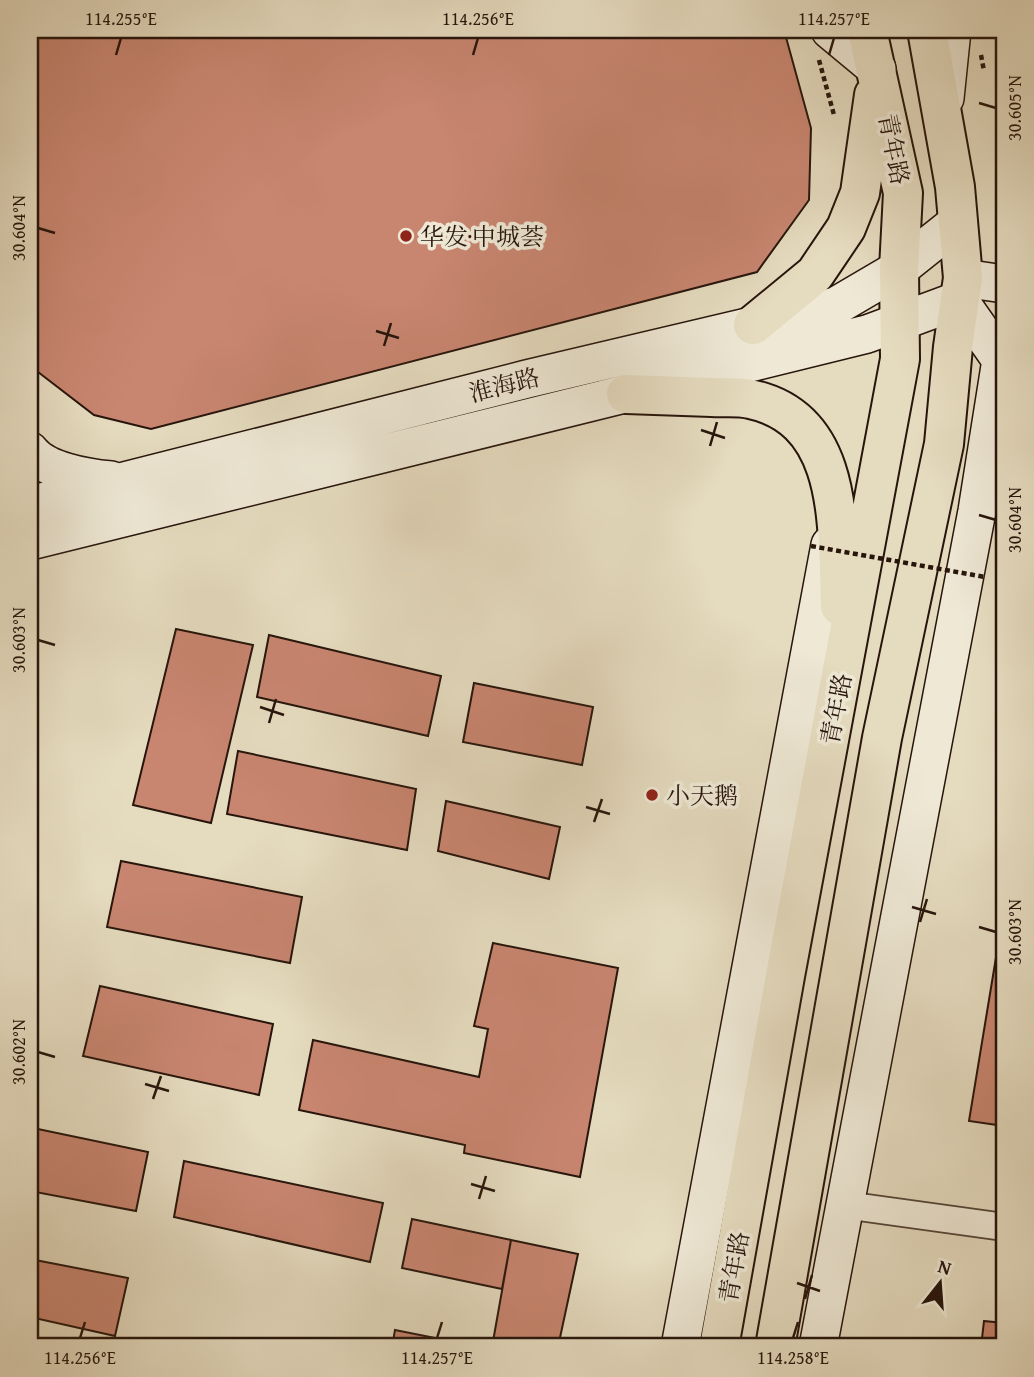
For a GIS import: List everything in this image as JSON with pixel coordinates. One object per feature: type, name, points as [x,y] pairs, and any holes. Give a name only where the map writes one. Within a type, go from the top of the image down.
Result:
[{"type":"main road","name":"青年路","points":[[719,1347],[900,359],[899,269],[904,193],[867,30]]},
{"type":"main road","name":"青年路","points":[[775,1347],[882,738],[944,444],[961,289],[958,222],[927,30]]},
{"type":"main road","name":"青年路","points":[[943,120],[952,30]]},
{"type":"main road","points":[[753,325],[816,274],[846,228],[860,193],[877,69],[823,39]]},
{"type":"main road","name":"淮海路","points":[[30,505],[527,379],[836,306],[899,269],[958,222]]},
{"type":"main road","points":[[818,1347],[977,511],[1001,360],[961,289],[1004,284]]},
{"type":"main road","name":"淮海路","points":[[30,540],[867,334],[900,323],[961,289]]},
{"type":"main road","points":[[626,394],[749,398],[787,412],[810,436],[826,462],[836,509],[843,669]]},
{"type":"main road","points":[[30,451],[35,458],[67,472],[93,479],[122,481]]},
{"type":"main road","points":[[680,1347],[836,509]]},
{"type":"street","points":[[845,1205],[1004,1227]]},
{"type":"path","points":[[1000,30],[1004,56]]},
{"type":"path","points":[[823,39],[834,115]]},
{"type":"path","points":[[811,546],[985,577]]},
{"type":"building","name":"华发·中城荟","points":[[30,30],[784,30],[811,128],[809,200],[757,272],[151,429],[94,415],[38,372],[30,336]]},
{"type":"building","points":[[176,629],[253,645],[211,823],[133,805]]},
{"type":"building","points":[[269,635],[441,676],[428,736],[257,697]]},
{"type":"building","points":[[474,683],[593,707],[582,765],[463,742]]},
{"type":"building","points":[[238,751],[416,789],[407,850],[227,814]]},
{"type":"building","points":[[446,801],[560,827],[549,879],[438,851]]},
{"type":"building","points":[[121,861],[302,897],[290,963],[107,927]]},
{"type":"building","points":[[1004,909],[1004,1126],[969,1121]]},
{"type":"building","points":[[493,943],[618,968],[580,1177],[464,1153],[465,1145],[299,1110],[313,1040],[479,1077],[488,1029],[474,1026]]},
{"type":"building","points":[[100,986],[273,1024],[259,1095],[83,1056]]},
{"type":"building","points":[[33,1128],[148,1152],[136,1211],[30,1191],[30,1141]]},
{"type":"building","points":[[184,1161],[383,1203],[370,1262],[174,1217]]},
{"type":"building","points":[[412,1219],[511,1240],[502,1289],[402,1268]]},
{"type":"building","points":[[511,1240],[578,1254],[558,1347],[492,1347]]},
{"type":"building","points":[[30,1259],[128,1278],[115,1336],[30,1317]]},
{"type":"building","points":[[984,1321],[1004,1323],[1004,1347],[981,1347]]},
{"type":"building","points":[[395,1330],[480,1347],[392,1347]]},
{"type":"place","name":"华发·中城荟","points":[[406,236]]},
{"type":"place","name":"小天鹅","points":[[652,795]]}]
